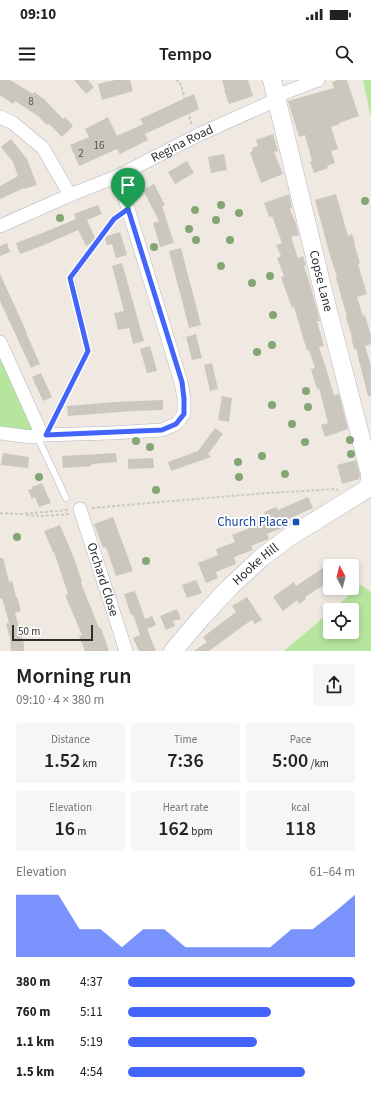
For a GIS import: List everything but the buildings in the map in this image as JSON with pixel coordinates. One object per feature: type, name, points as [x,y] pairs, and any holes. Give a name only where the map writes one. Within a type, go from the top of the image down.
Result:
[{"type":"street","name":"Regina Road","points":[[0,226],[70,195],[118,176],[198,135],[274,92],[318,80]]},
{"type":"street","name":"Copse Lane","points":[[274,92],[371,481]]},
{"type":"street","points":[[0,117],[13,123],[44,148],[70,195]]},
{"type":"street","points":[[0,433],[31,437],[42,435],[162,430],[176,424],[184,414],[182,382],[118,176]]},
{"type":"street","points":[[0,342],[42,435]]},
{"type":"street","name":"Hooke Hill","points":[[173,651],[230,587],[261,558],[289,537],[367,489],[371,481]]},
{"type":"street","name":"Orchard Close","points":[[80,511],[126,651]]},
{"type":"lane","points":[[66,498],[42,435],[88,351],[70,278],[114,219],[128,209]]},
{"type":"path","points":[[176,80],[180,82],[191,125],[198,135]]},
{"type":"path","points":[[0,513],[43,516],[254,494],[336,489],[351,499]]},
{"type":"path","points":[[19,514],[80,511]]},
{"type":"green space","points":[[363,80],[371,80],[371,117]]},
{"type":"green space","points":[[0,355],[32,427],[31,430],[0,430]]},
{"type":"green space","points":[[361,585],[371,592],[371,651],[284,651],[323,618],[323,639],[359,639],[359,603],[340,603],[349,595],[359,595],[359,587]]},
{"type":"place","name":"Church Place","points":[[296,522]]},
{"type":"route","points":[[128,209],[182,382],[184,414],[176,424],[162,430],[46,435],[88,351],[70,278],[114,219],[128,209]]}]
